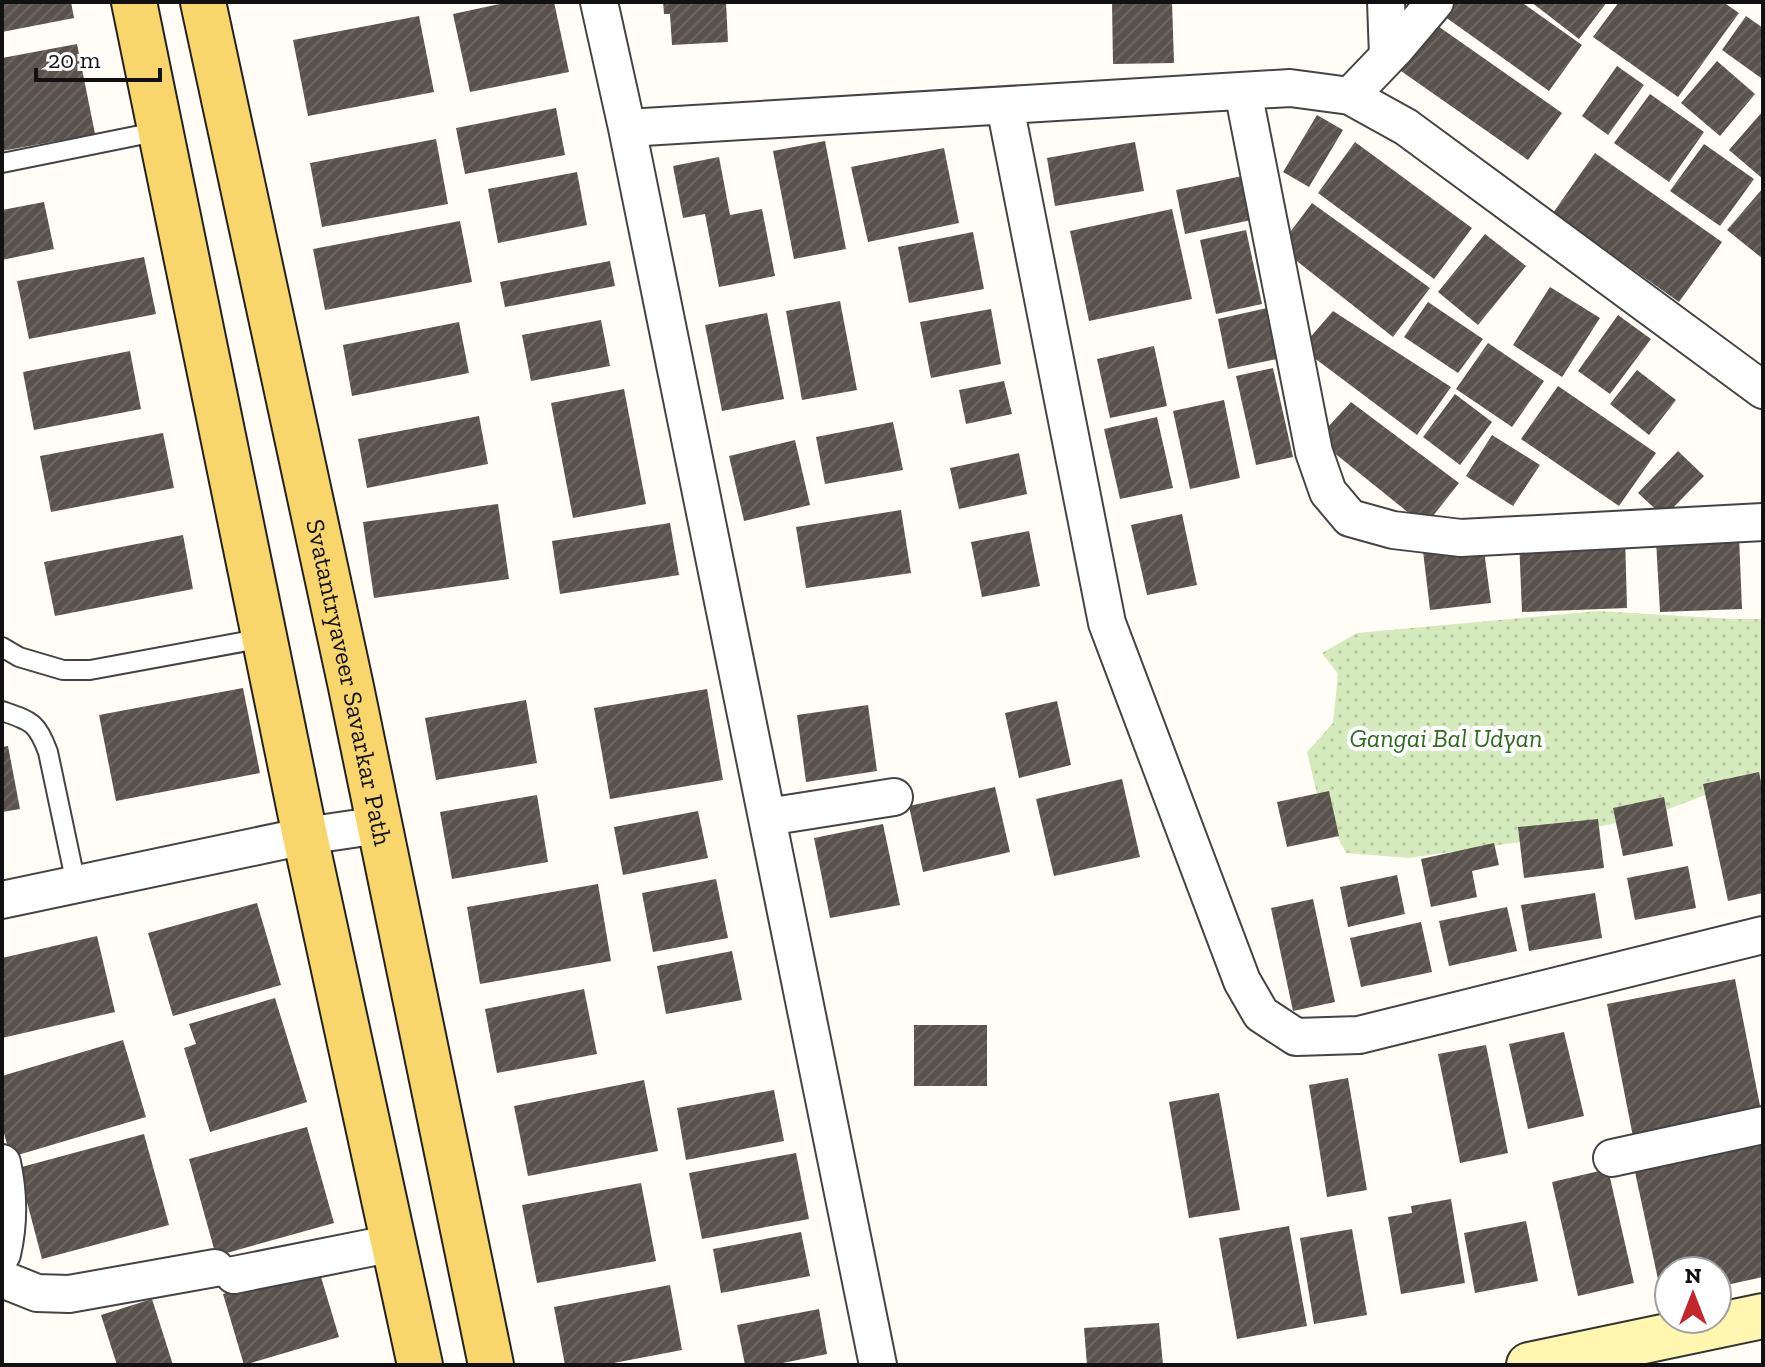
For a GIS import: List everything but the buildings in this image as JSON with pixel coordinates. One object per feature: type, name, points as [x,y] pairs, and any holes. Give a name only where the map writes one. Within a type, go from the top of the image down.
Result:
[{"type":"main road","points":[[134,2],[305,836],[420,1365]]},
{"type":"main road","name":"Svatantryaveer Savarkar Path","points":[[203,2],[380,825],[491,1365]]},
{"type":"main road","points":[[163,144],[232,143]]},
{"type":"main road","points":[[1529,1365],[1763,1316]]},
{"type":"street","points":[[599,2],[878,1365]]},
{"type":"street","points":[[1386,2],[1388,56]]},
{"type":"street","points":[[1350,96],[1435,2]]},
{"type":"street","points":[[627,128],[1290,88],[1350,96],[1406,127],[1760,381]]},
{"type":"street","points":[[1243,91],[1314,452],[1328,492],[1350,518],[1393,530],[1461,538],[1763,522]]},
{"type":"street","points":[[1005,106],[1107,623],[1242,981],[1261,1014],[1296,1037],[1359,1035],[1763,935]]},
{"type":"street","points":[[767,817],[894,797]]},
{"type":"street","points":[[2,900],[305,836],[380,825]]},
{"type":"street","points":[[1612,1158],[1763,1125]]},
{"type":"street","points":[[2,1163],[8,1230],[2,1254]]},
{"type":"street","points":[[2,1279],[37,1293],[69,1294],[394,1243]]},
{"type":"lane","points":[[2,163],[163,144]]},
{"type":"lane","points":[[2,647],[19,657],[63,670],[90,670],[264,637]]},
{"type":"lane","points":[[2,711],[25,719],[41,732],[76,884]]},
{"type":"green space","name":"Gangai Bal Udyan","points":[[1598,611],[1763,619],[1763,784],[1727,787],[1647,817],[1520,842],[1409,858],[1346,853],[1318,798],[1307,752],[1333,723],[1338,674],[1322,653],[1357,633]]}]
